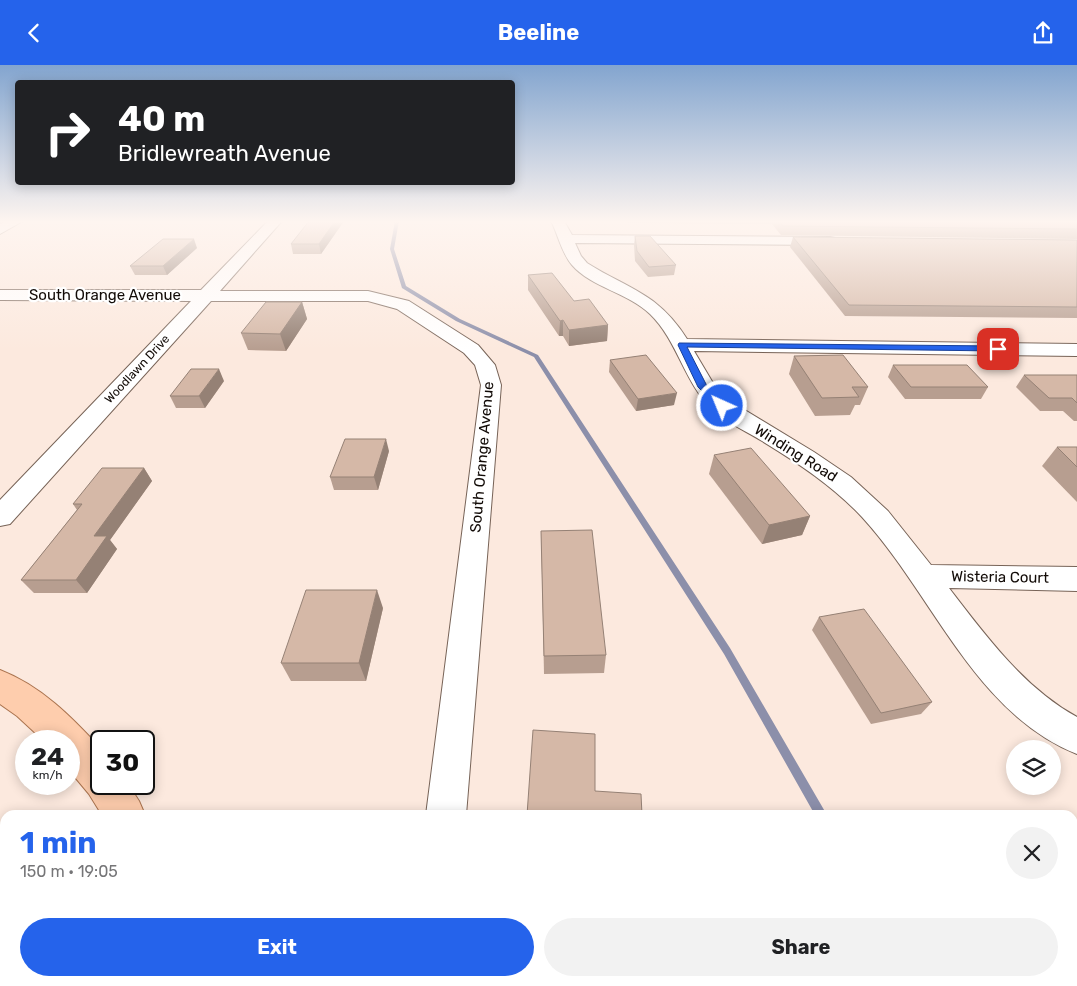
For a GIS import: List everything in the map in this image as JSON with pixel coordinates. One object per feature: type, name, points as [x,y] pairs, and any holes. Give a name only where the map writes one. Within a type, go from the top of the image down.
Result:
[{"type":"main road","points":[[0,686],[17,695],[63,733],[90,766]]},
{"type":"main road","points":[[112,795],[122,810]]},
{"type":"street","name":"Woodlawn Drive","points":[[0,517],[235,264]]},
{"type":"street","name":"Winding Road","points":[[581,264],[640,298],[663,317],[682,345],[703,387],[722,406],[844,482],[891,533],[976,645],[1023,699],[1040,713],[1077,736]]},
{"type":"street","name":"South Orange Avenue","points":[[0,295],[351,294],[386,299],[404,305],[472,349],[489,370],[491,385],[447,810]]},
{"type":"street","points":[[682,345],[1077,350]]},
{"type":"street","name":"Wisteria Court","points":[[923,576],[1077,579]]},
{"type":"building","points":[[132,264],[165,264],[163,266],[130,266]]},
{"type":"building","points":[[647,264],[676,265],[649,267]]},
{"type":"building","points":[[815,264],[1077,264],[1077,307],[849,305]]},
{"type":"building","points":[[552,273],[574,301],[589,299],[608,325],[569,330],[563,320],[560,321],[528,275]]},
{"type":"building","points":[[266,302],[302,302],[280,334],[241,333]]},
{"type":"building","points":[[646,355],[677,393],[638,399],[610,360]]},
{"type":"building","points":[[843,355],[868,387],[852,387],[859,397],[822,398],[794,356]]},
{"type":"building","points":[[893,365],[967,365],[988,387],[911,387]]},
{"type":"building","points":[[191,369],[219,369],[199,396],[170,396]]},
{"type":"building","points":[[1024,375],[1077,375],[1077,403],[1072,398],[1049,398]]},
{"type":"building","points":[[345,439],[386,439],[374,477],[330,477]]},
{"type":"building","points":[[1057,447],[1077,447],[1077,467]]},
{"type":"building","points":[[751,448],[810,516],[769,525],[714,455]]},
{"type":"building","points":[[102,468],[144,468],[94,536],[107,536],[76,580],[21,580],[82,504],[73,504]]},
{"type":"building","points":[[592,530],[606,655],[544,656],[541,531]]},
{"type":"building","points":[[306,590],[377,590],[359,663],[281,663]]},
{"type":"building","points":[[864,609],[932,702],[881,713],[819,617]]},
{"type":"building","points":[[533,730],[595,734],[595,791],[641,794],[642,810],[527,810]]},
{"type":"waterway","points":[[397,264],[404,287],[458,320],[536,356],[727,651],[818,810]]},
{"type":"route","points":[[722,406],[703,387],[682,345],[998,349]]}]
